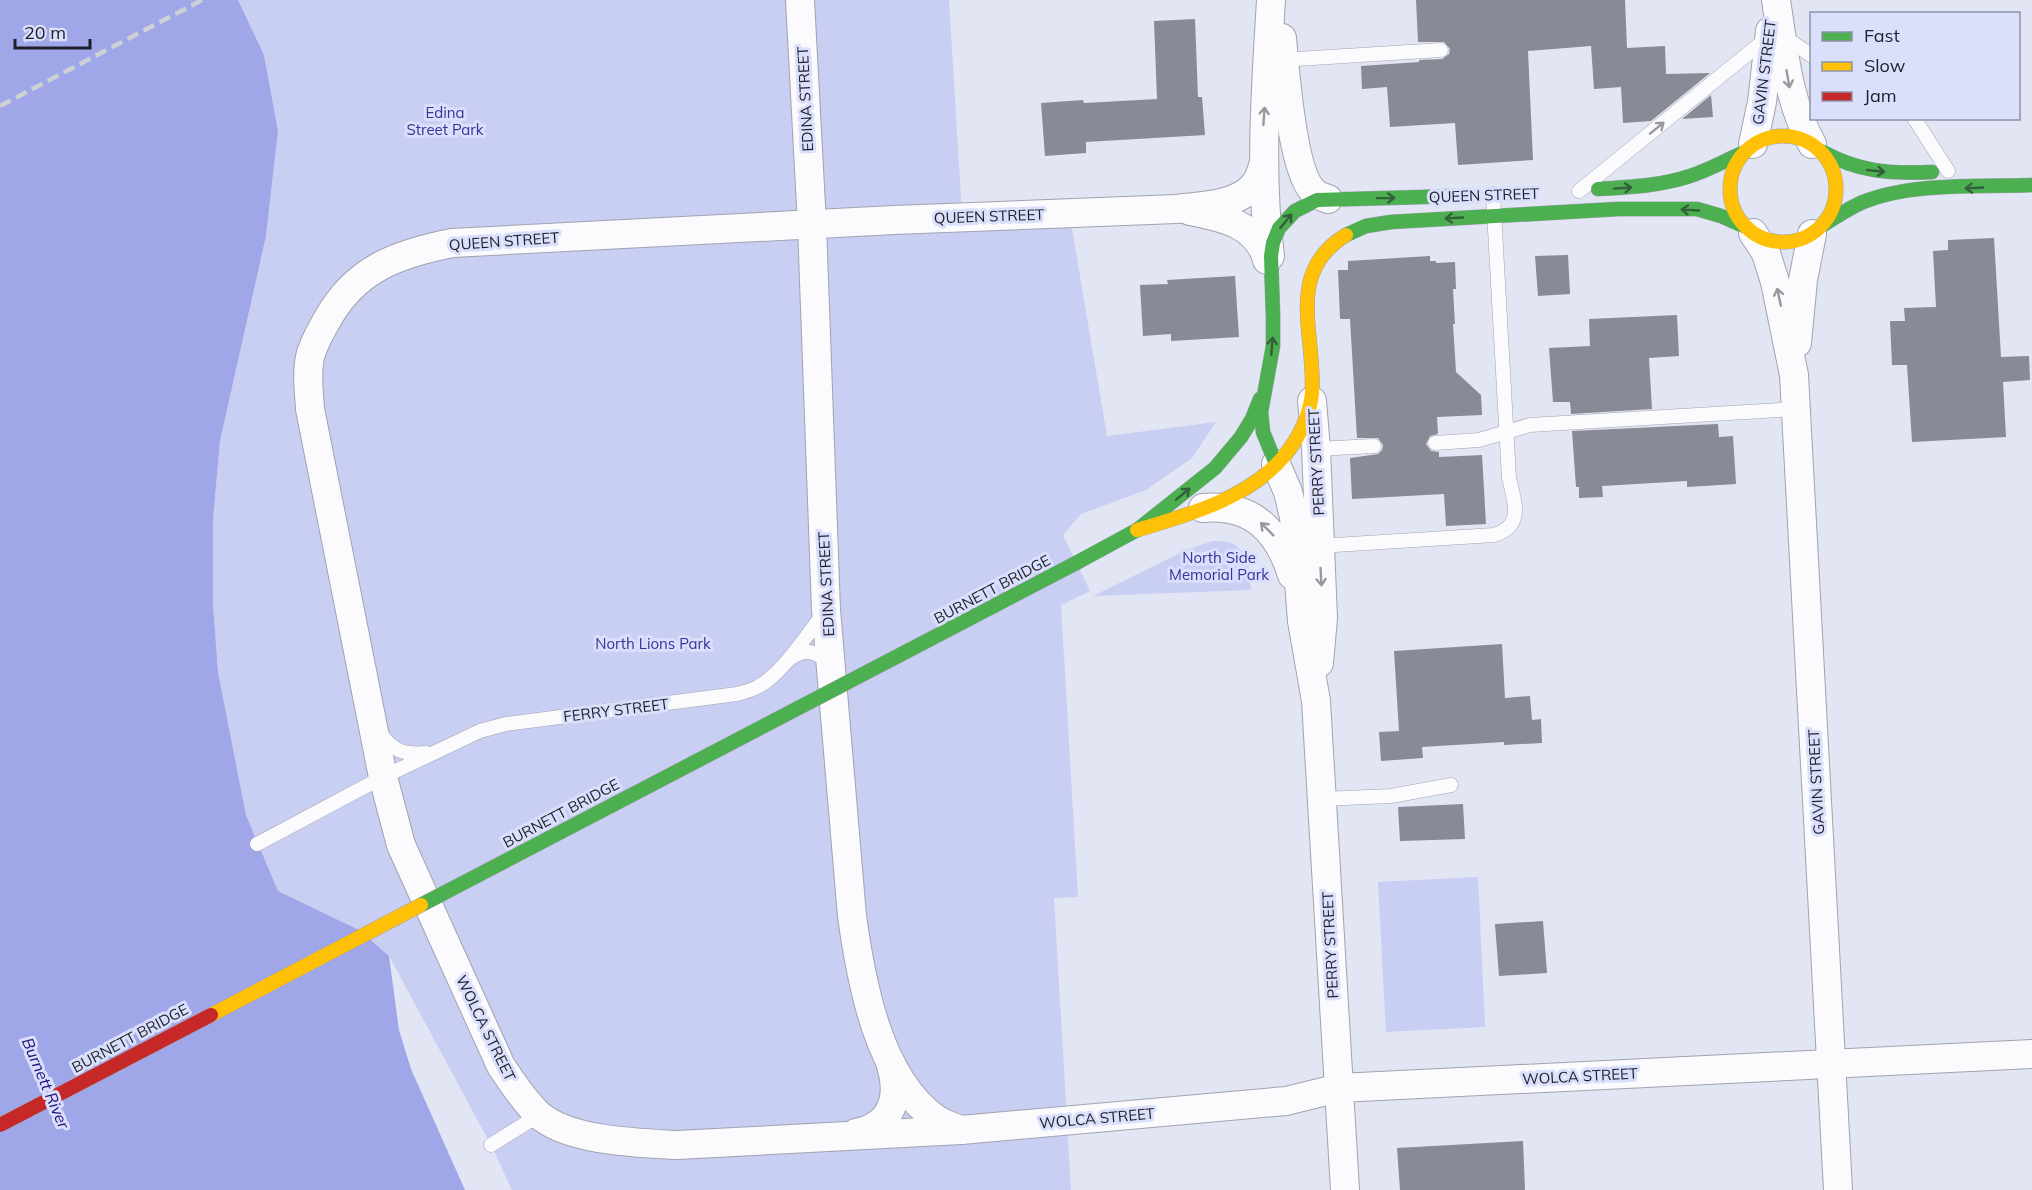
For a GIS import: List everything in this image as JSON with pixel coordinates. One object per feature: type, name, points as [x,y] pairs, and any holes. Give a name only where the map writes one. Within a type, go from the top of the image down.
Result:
[{"type":"main road","points":[[1574,191],[1640,186],[1671,180],[1700,172],[1768,138],[1783,135],[1798,137],[1848,165],[1870,171],[1910,173],[1954,171]]},
{"type":"main road","points":[[1817,147],[1831,164],[1836,180],[1836,196],[1832,211],[1818,230]]},
{"type":"main road","points":[[1749,148],[1735,165],[1730,181],[1731,198],[1736,213],[1750,230],[1767,240],[1782,243],[1798,241],[1852,207],[1871,199],[1910,190],[2032,184]]},
{"type":"main road","name":"QUEEN STREET","points":[[1280,277],[1273,242],[1286,218],[1306,203],[1328,199],[1487,194]]},
{"type":"main road","name":"QUEEN STREET","points":[[1307,294],[1308,281],[1319,256],[1351,232],[1364,226],[1383,223],[1618,209],[1697,209],[1721,216],[1750,230]]},
{"type":"main road","points":[[1280,277],[1304,285],[1307,294]]},
{"type":"main road","name":"PERRY STREET","points":[[1276,464],[1263,434],[1261,396],[1272,354],[1280,277]]},
{"type":"main road","name":"PERRY STREET","points":[[1307,294],[1312,393]]},
{"type":"main road","name":"BURNETT BRIDGE","points":[[1137,530],[1182,517],[1256,481],[1276,464],[1298,436],[1312,393]]},
{"type":"main road","name":"BURNETT BRIDGE","points":[[0,1125],[1137,530],[1215,468],[1241,437],[1252,419],[1261,396]]},
{"type":"street","name":"EDINA STREET","points":[[800,0],[812,225],[826,610],[852,916],[859,964],[871,1010],[888,1055],[902,1083],[922,1107],[938,1120],[961,1130]]},
{"type":"street","name":"PERRY STREET","points":[[1271,0],[1276,60],[1296,150],[1303,173],[1315,193],[1328,199]]},
{"type":"street","name":"PERRY STREET","points":[[1277,0],[1276,60],[1263,125],[1263,162],[1266,228],[1280,277]]},
{"type":"street","name":"GAVIN STREET","points":[[1749,148],[1762,102],[1775,36],[1774,0]]},
{"type":"street","name":"GAVIN STREET","points":[[1775,36],[1801,123],[1817,147]]},
{"type":"street","name":"QUEEN STREET","points":[[383,777],[310,409],[308,381],[311,354],[335,305],[357,281],[377,266],[401,256],[452,243],[1176,209],[1214,204],[1239,196],[1256,183],[1263,162]]},
{"type":"street","name":"QUEEN STREET","points":[[1176,209],[1215,216],[1247,230],[1256,237],[1280,277]]},
{"type":"street","name":"GAVIN STREET","points":[[1750,230],[1766,253],[1776,282],[1794,375],[1838,1190]]},
{"type":"street","name":"GAVIN STREET","points":[[1794,375],[1803,280],[1818,230]]},
{"type":"street","name":"PERRY STREET","points":[[1312,393],[1323,618],[1316,701]]},
{"type":"street","name":"PERRY STREET","points":[[1276,464],[1288,492],[1294,517],[1302,621],[1316,701],[1345,1190]]},
{"type":"street","points":[[1203,508],[1229,508],[1252,518],[1269,529],[1286,557],[1302,621]]},
{"type":"street","name":"WOLCA STREET","points":[[383,777],[401,845],[501,1065],[518,1092],[539,1115],[563,1129],[600,1138],[677,1145],[961,1130],[1286,1101],[1339,1088],[2032,1054]]},
{"type":"street","points":[[840,1136],[863,1132],[876,1126],[893,1106],[895,1077],[888,1055]]},
{"type":"lane","points":[[1574,191],[1775,36],[1810,55]]},
{"type":"lane","points":[[1276,60],[1441,50]]},
{"type":"lane","points":[[1916,120],[1954,171]]},
{"type":"lane","points":[[1319,546],[1494,535],[1506,530],[1513,521],[1516,508],[1509,478],[1493,216],[1487,194]]},
{"type":"lane","points":[[1436,443],[1479,440],[1530,425],[1796,409]]},
{"type":"lane","points":[[1316,449],[1374,446]]},
{"type":"lane","name":"FERRY STREET","points":[[257,843],[383,777],[480,731],[506,724],[737,694],[758,687],[770,679],[826,610]]},
{"type":"lane","name":"FERRY STREET","points":[[783,664],[802,652],[811,651],[824,659],[832,683]]},
{"type":"lane","name":"FERRY STREET","points":[[371,714],[378,731],[398,751],[411,754],[443,749]]},
{"type":"lane","points":[[1322,799],[1390,796],[1451,785]]},
{"type":"lane","points":[[491,1145],[539,1115]]},
{"type":"green space","name":"North Lions Park","points":[[238,0],[949,0],[962,215],[1069,211],[1107,436],[1216,422],[1192,458],[1146,490],[1081,514],[1063,535],[1090,591],[1061,605],[1078,897],[1054,898],[1071,1190],[512,1190],[491,1145],[389,956],[359,930],[278,891],[246,815],[218,672],[213,604],[213,520],[220,441],[266,236],[278,131],[264,55]]},
{"type":"green space","name":"North Side Memorial Park","points":[[1213,541],[1233,544],[1244,554],[1249,570],[1251,590],[1093,596],[1186,550]]},
{"type":"green space","points":[[1478,877],[1485,1027],[1386,1032],[1378,882]]},
{"type":"water","name":"Burnett River","points":[[0,0],[238,0],[264,55],[278,131],[266,236],[220,441],[213,520],[213,604],[218,672],[246,815],[278,891],[359,930],[389,956],[399,1030],[411,1069],[465,1190],[0,1190]]},
{"type":"building","points":[[1416,0],[1625,0],[1627,48],[1665,46],[1666,74],[1710,73],[1651,121],[1623,123],[1621,87],[1594,89],[1591,46],[1528,51],[1533,160],[1458,165],[1455,123],[1390,127],[1387,87],[1362,89],[1361,66],[1442,59],[1449,54],[1450,49],[1444,42],[1418,42]]},
{"type":"building","points":[[1195,19],[1198,97],[1202,97],[1205,135],[1086,142],[1086,153],[1045,156],[1041,103],[1157,99],[1154,21]]},
{"type":"building","points":[[1711,95],[1713,117],[1682,119]]},
{"type":"building","points":[[1994,238],[2001,357],[2029,356],[2030,380],[2003,382],[2006,437],[1912,442],[1907,365],[1892,365],[1890,321],[1905,321],[1904,308],[1936,307],[1933,251],[1948,250],[1948,240]]},
{"type":"building","points":[[1568,255],[1570,294],[1538,296],[1535,256]]},
{"type":"building","points":[[1430,256],[1430,261],[1436,261],[1436,263],[1455,262],[1456,289],[1453,289],[1455,324],[1453,324],[1456,372],[1481,395],[1482,415],[1437,417],[1438,434],[1430,436],[1426,444],[1431,451],[1439,452],[1439,457],[1482,455],[1486,524],[1446,526],[1444,494],[1352,499],[1350,458],[1378,454],[1383,445],[1378,438],[1357,438],[1350,319],[1340,319],[1338,270],[1348,270],[1348,261]]},
{"type":"building","points":[[1235,276],[1239,337],[1171,341],[1171,334],[1143,336],[1140,285],[1168,284],[1167,280]]},
{"type":"building","points":[[1677,315],[1679,356],[1649,358],[1652,409],[1571,414],[1570,402],[1553,402],[1549,348],[1590,346],[1589,319]]},
{"type":"building","points":[[1718,424],[1719,437],[1733,436],[1736,484],[1687,487],[1687,481],[1602,486],[1603,497],[1579,498],[1579,487],[1576,487],[1572,431]]},
{"type":"building","points":[[1502,644],[1505,698],[1530,696],[1532,720],[1541,719],[1542,743],[1504,745],[1504,742],[1422,747],[1423,758],[1381,761],[1379,732],[1399,731],[1394,651]]},
{"type":"building","points":[[1463,804],[1465,839],[1400,841],[1398,807]]},
{"type":"building","points":[[1543,921],[1547,973],[1499,976],[1495,924]]},
{"type":"building","points":[[1523,1141],[1525,1190],[1400,1190],[1397,1148]]},
{"type":"railway","points":[[0,106],[202,0]]},
{"type":"traffic: fast","points":[[1821,151],[1848,163],[1875,170],[1902,173],[1932,172]]},
{"type":"traffic: fast","points":[[1598,189],[1644,186],[1679,179],[1704,171],[1745,152]]},
{"type":"traffic: fast","points":[[1823,225],[1863,202],[1903,191],[1924,188],[2032,185]]},
{"type":"traffic: fast","points":[[1276,464],[1263,432],[1261,412],[1273,346],[1271,256],[1279,228],[1295,211],[1317,200],[1457,196]]},
{"type":"traffic: fast","points":[[1346,235],[1366,226],[1391,222],[1618,209],[1697,209],[1746,227]]},
{"type":"traffic: fast","points":[[1078,562],[1137,530],[1215,468],[1241,437],[1260,399]]},
{"type":"traffic: fast","points":[[421,905],[1078,562]]},
{"type":"traffic: slow","points":[[1783,136],[1803,140],[1821,151],[1832,169],[1836,189],[1832,209],[1821,227],[1803,238],[1783,242],[1763,238],[1745,227],[1734,209],[1730,189],[1734,169],[1745,151],[1763,140],[1783,136]]},
{"type":"traffic: slow","points":[[1137,530],[1197,511],[1236,494],[1271,470],[1290,448],[1306,418],[1312,393],[1307,306],[1309,286],[1315,267],[1327,250],[1346,235]]},
{"type":"traffic: slow","points":[[211,1015],[421,905]]},
{"type":"traffic: jam","points":[[0,1125],[211,1015]]},
{"type":"park label","name":"Edina Street Park","points":[[445,120]]}]
